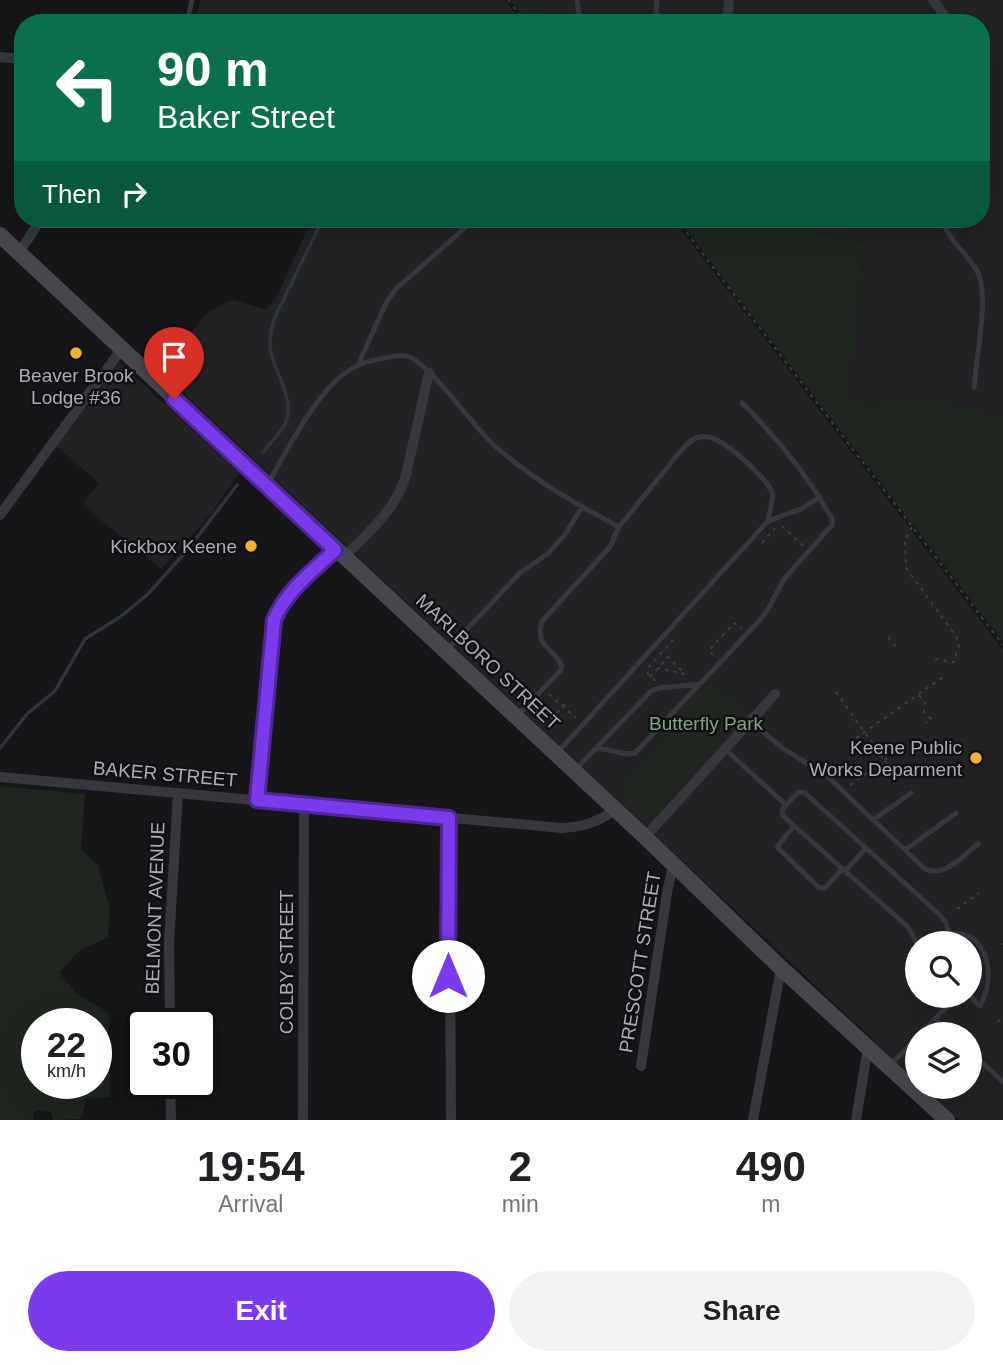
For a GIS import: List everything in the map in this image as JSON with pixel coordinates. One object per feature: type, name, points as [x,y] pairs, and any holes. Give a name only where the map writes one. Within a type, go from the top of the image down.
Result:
[{"type":"street","points":[[19,253],[35,228]]},
{"type":"street","name":"MARLBORO STREET","points":[[0,235],[645,837],[781,968],[947,1120]]},
{"type":"street","points":[[0,515],[121,350]]},
{"type":"street","points":[[257,800],[274,620],[279,607],[289,595],[386,516],[400,494],[405,479],[429,373]]},
{"type":"street","points":[[645,837],[775,694]]},
{"type":"street","name":"BAKER STREET","points":[[0,777],[562,828],[582,827],[615,810]]},
{"type":"street","name":"BELMONT AVENUE","points":[[170,1008],[169,943],[178,793]]},
{"type":"street","name":"COLBY STREET","points":[[303,1120],[304,805]]},
{"type":"street","points":[[449,818],[451,1120]]},
{"type":"street","name":"PRESCOTT STREET","points":[[641,1066],[673,865]]},
{"type":"street","points":[[753,1120],[781,968]]},
{"type":"street","points":[[856,1120],[868,1047]]},
{"type":"street","points":[[170,1099],[171,1120]]},
{"type":"lane","points":[[267,485],[323,395],[358,365],[387,302],[397,288],[465,228]]},
{"type":"lane","points":[[944,228],[979,275],[983,294],[974,387]]},
{"type":"lane","points":[[358,365],[405,355],[415,360],[494,445],[517,464],[582,508],[620,527]]},
{"type":"lane","points":[[595,749],[610,749],[623,755],[635,753],[760,620],[784,579],[832,525],[832,519],[820,497],[782,445],[742,403]]},
{"type":"lane","points":[[515,717],[562,666],[540,637],[542,621],[610,547],[620,527],[692,439],[716,439],[765,480],[774,495],[768,521]]},
{"type":"lane","points":[[556,754],[768,521],[802,509],[820,497]]},
{"type":"lane","points":[[445,652],[521,572],[549,553],[582,508]]},
{"type":"lane","points":[[573,771],[651,691],[662,687],[700,684]]},
{"type":"lane","points":[[750,721],[781,747],[827,776],[925,869],[936,873],[947,868],[978,844]]},
{"type":"lane","points":[[725,749],[786,805]]},
{"type":"lane","points":[[910,931],[782,815],[782,810],[798,792],[803,792],[940,915],[948,931]]},
{"type":"lane","points":[[873,820],[911,793]]},
{"type":"lane","points":[[905,850],[957,813]]},
{"type":"lane","points":[[794,826],[777,847],[818,887],[825,888],[866,848]]},
{"type":"lane","points":[[982,943],[988,947]]},
{"type":"lane","points":[[982,1004],[994,990]]},
{"type":"lane","points":[[932,1022],[946,1008]]},
{"type":"lane","points":[[935,1019],[938,1022]]},
{"type":"lane","points":[[889,1066],[905,1050]]},
{"type":"lane","points":[[982,1062],[1003,1082]]},
{"type":"path","points":[[508,0],[519,14]]},
{"type":"path","points":[[683,228],[1003,645]]},
{"type":"path","points":[[762,543],[779,524],[809,552]]},
{"type":"path","points":[[912,526],[905,540],[906,568],[956,636],[959,645],[954,662],[935,659]]},
{"type":"path","points":[[712,661],[715,656],[709,650],[734,623],[742,628]]},
{"type":"path","points":[[888,637],[898,649]]},
{"type":"path","points":[[662,687],[650,677],[647,669],[674,639]]},
{"type":"path","points":[[650,677],[658,668],[668,657],[685,674],[658,668]]},
{"type":"path","points":[[849,743],[943,677]]},
{"type":"path","points":[[542,689],[583,725]]},
{"type":"path","points":[[836,692],[895,775],[900,772],[902,775]]},
{"type":"path","points":[[919,695],[925,703],[924,712],[931,719],[926,723]]},
{"type":"path","points":[[545,725],[566,703]]},
{"type":"path","points":[[842,790],[892,755]]},
{"type":"path","points":[[957,909],[979,893]]},
{"type":"path","points":[[998,1022],[1003,1016]]},
{"type":"shaded area","points":[[200,0],[505,0],[515,14],[197,14]]},
{"type":"shaded area","points":[[533,0],[1003,0],[1003,414],[954,404],[878,404],[850,398],[864,243],[818,233],[818,228],[990,228],[990,14],[546,14]]},
{"type":"shaded area","points":[[308,228],[680,228],[1003,650],[1003,1120],[959,1120],[937,1099],[982,1099],[982,1022],[905,1022],[905,1070],[160,371],[207,313],[231,300],[266,309],[275,300]]},
{"type":"shaded area","points":[[119,362],[239,473],[211,514],[161,569],[104,523],[83,502],[99,483],[56,446]]},
{"type":"green space","points":[[510,0],[533,0],[546,14],[521,14]]},
{"type":"green space","points":[[685,228],[818,228],[818,233],[864,243],[850,398],[878,404],[954,404],[1003,414],[1003,642]]},
{"type":"green space","name":"Butterfly Park","points":[[712,682],[746,712],[651,818],[617,790]]},
{"type":"green space","points":[[0,786],[85,794],[81,849],[98,865],[110,910],[108,938],[80,950],[59,973],[77,994],[101,1008],[21,1008],[21,1099],[86,1099],[81,1119],[53,1120],[51,1112],[35,1110],[33,1120],[0,1120]]},
{"type":"waterway","points":[[263,452],[284,426],[288,408],[271,352],[274,319],[319,228]]},
{"type":"waterway","points":[[0,748],[27,714],[55,691],[85,639],[120,617],[148,594],[189,548],[237,485]]},
{"type":"place","name":"Beaver Brook Lodge #36","points":[[76,353]]},
{"type":"place","name":"Kickbox Keene","points":[[251,546]]},
{"type":"place","name":"Keene Public Works Deparment","points":[[976,758]]},
{"type":"route","points":[[174,399],[335,550],[289,595],[279,607],[274,620],[257,800],[449,818],[448,976]]}]
